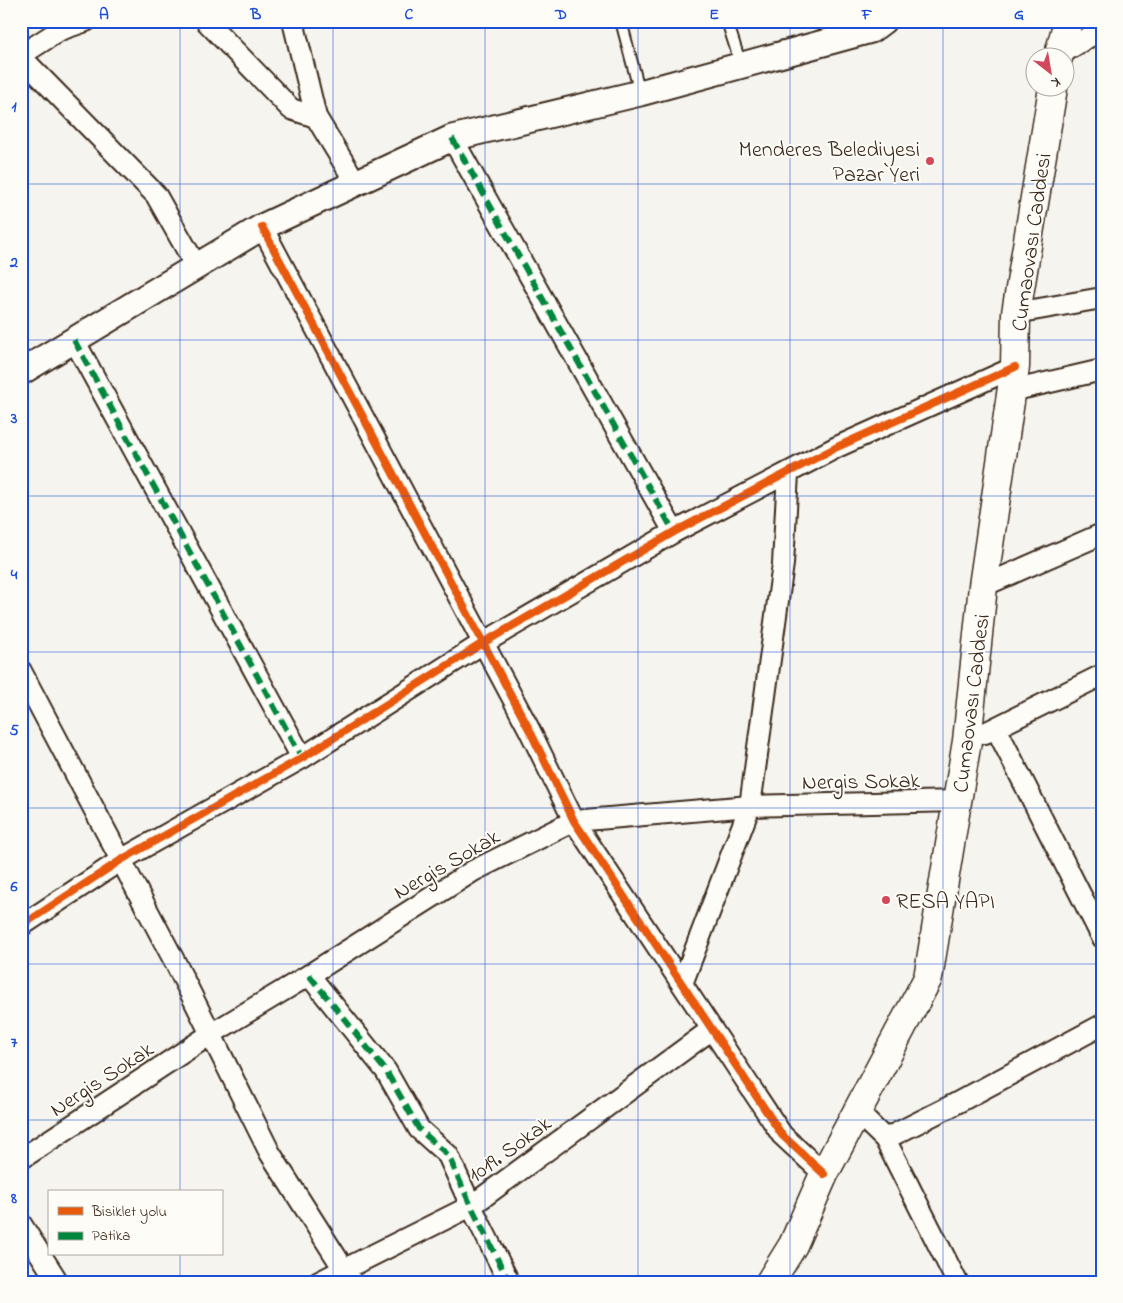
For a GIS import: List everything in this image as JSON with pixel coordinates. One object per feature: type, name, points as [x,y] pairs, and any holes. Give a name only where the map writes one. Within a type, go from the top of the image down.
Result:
[{"type":"main road","points":[[1061,48],[1068,21]]},
{"type":"main road","name":"Cumaovası Caddesi","points":[[770,1282],[793,1245],[824,1174],[928,978],[967,741],[983,586],[1013,379],[1016,313],[1051,98]]},
{"type":"street","points":[[86,21],[60,30],[21,56],[156,195],[196,266]]},
{"type":"street","points":[[206,21],[291,109],[316,117]]},
{"type":"street","points":[[293,21],[316,117],[356,183]]},
{"type":"street","points":[[21,372],[262,227],[452,138],[640,93],[871,30],[883,21]]},
{"type":"street","points":[[1072,48],[1102,29]]},
{"type":"street","points":[[452,138],[674,532]]},
{"type":"street","points":[[262,227],[529,729],[574,822],[782,1135],[824,1174]]},
{"type":"street","points":[[1016,313],[1102,298]]},
{"type":"street","points":[[74,340],[302,758]]},
{"type":"street","points":[[21,926],[121,860],[302,758],[483,643],[674,532],[838,447],[1013,379],[1102,370]]},
{"type":"street","points":[[682,984],[750,806],[783,564],[788,473]]},
{"type":"street","points":[[983,586],[1102,534]]},
{"type":"street","points":[[967,741],[1102,675]]},
{"type":"street","points":[[23,678],[121,860],[270,1153],[348,1275]]},
{"type":"street","points":[[996,728],[1102,937]]},
{"type":"street","name":"Nergis Sokak","points":[[21,1159],[211,1034],[309,975],[473,871],[574,822],[750,806],[958,801]]},
{"type":"street","points":[[309,975],[386,1071],[419,1128],[448,1155],[508,1282]]},
{"type":"street","points":[[885,1139],[953,1106],[1102,1025]]},
{"type":"street","name":"1019. Sokak","points":[[319,1282],[348,1275],[471,1206],[712,1029]]},
{"type":"street","points":[[856,1111],[885,1139],[957,1282]]},
{"type":"street","points":[[21,1224],[58,1282]]},
{"type":"lane","points":[[621,21],[640,93]]},
{"type":"lane","points":[[726,21],[741,65]]},
{"type":"marked path","points":[[452,138],[674,532]]},
{"type":"marked path","points":[[74,340],[302,758]]},
{"type":"marked path","points":[[21,684],[26,681]]},
{"type":"marked path","points":[[309,975],[386,1071],[419,1129],[448,1155],[509,1282]]},
{"type":"cycle path","points":[[262,227],[529,729],[574,821],[782,1135],[824,1174]]},
{"type":"cycle path","points":[[21,926],[121,860],[302,758],[483,643],[674,532],[837,447],[1015,367]]},
{"type":"place","name":"Menderes Belediyesi Pazar Yeri","points":[[930,161]]},
{"type":"place","name":"RESA YAPI","points":[[886,900]]}]
